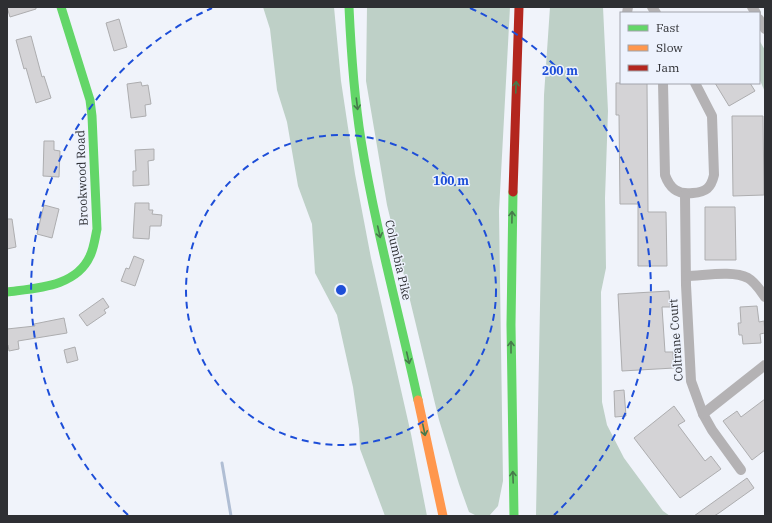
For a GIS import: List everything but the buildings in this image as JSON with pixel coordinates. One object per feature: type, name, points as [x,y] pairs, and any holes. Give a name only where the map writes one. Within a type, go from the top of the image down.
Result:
[{"type":"main road","name":"Brookwood Road","points":[[7,292],[54,284],[68,279],[80,270],[89,258],[94,245],[97,229],[90,100],[61,7]]},
{"type":"main road","points":[[344,7],[352,65]]},
{"type":"main road","name":"Columbia Pike","points":[[349,7],[352,65],[361,139],[372,200],[443,516]]},
{"type":"main road","points":[[514,516],[511,391],[512,204],[516,62],[520,7]]},
{"type":"street","points":[[664,84],[665,175],[668,183],[674,190],[685,195],[702,192],[708,188],[714,175],[712,116],[696,84]]},
{"type":"street","name":"Coltrane Court","points":[[685,195],[686,276],[691,381],[703,414],[712,430],[741,470]]},
{"type":"street","points":[[686,276],[731,274],[742,276],[755,284],[765,297]]},
{"type":"street","points":[[703,414],[765,365]]},
{"type":"green space","points":[[263,7],[334,7],[341,81],[355,174],[371,258],[411,434],[427,516],[385,516],[360,449],[359,429],[353,387],[337,315],[315,273],[312,224],[298,186],[287,122],[277,90],[270,29]]},
{"type":"green space","points":[[367,7],[510,7],[499,211],[503,481],[498,506],[489,516],[477,516],[469,512],[459,484],[439,420],[387,205],[366,81]]},
{"type":"green space","points":[[550,7],[603,7],[608,111],[605,198],[606,268],[601,292],[602,402],[607,425],[624,458],[663,511],[670,516],[536,516],[544,95]]},
{"type":"green space","points":[[760,42],[765,50],[765,92],[760,80]]},
{"type":"waterway","points":[[222,463],[231,516]]},
{"type":"traffic: fast","points":[[7,292],[43,287],[65,280],[75,274],[84,266],[90,256],[97,229],[90,100],[61,7]]},
{"type":"traffic: fast","points":[[349,7],[355,90],[367,173],[380,238],[418,400]]},
{"type":"traffic: fast","points":[[513,192],[511,325],[514,516]]},
{"type":"traffic: slow","points":[[418,400],[443,516]]},
{"type":"traffic: jam","points":[[513,192],[519,7]]}]
